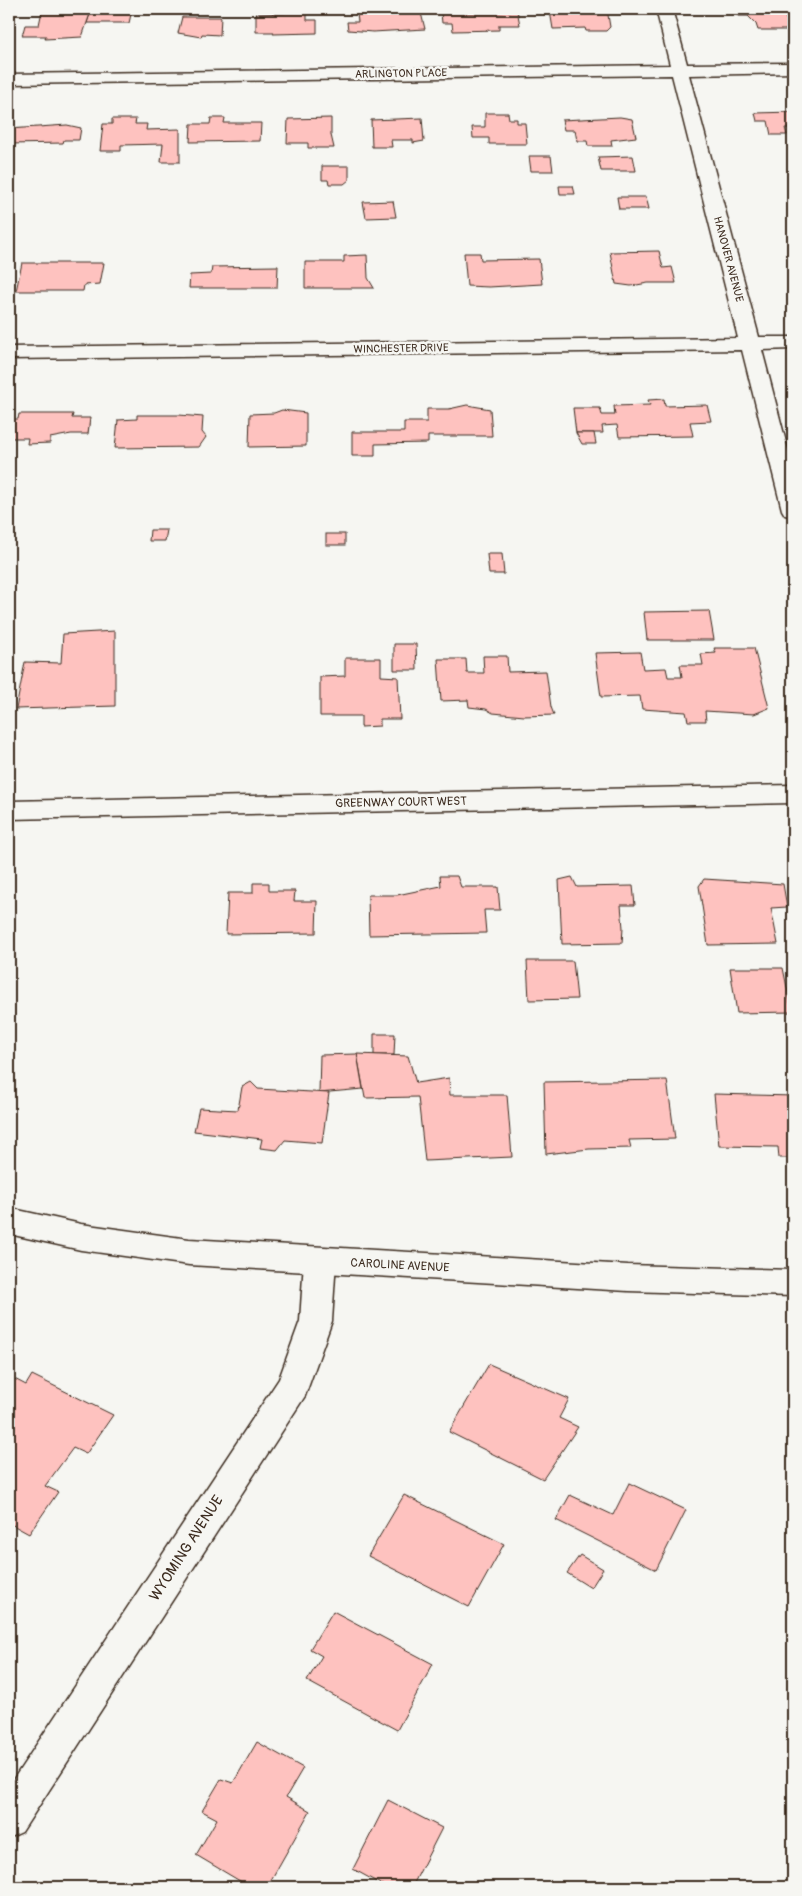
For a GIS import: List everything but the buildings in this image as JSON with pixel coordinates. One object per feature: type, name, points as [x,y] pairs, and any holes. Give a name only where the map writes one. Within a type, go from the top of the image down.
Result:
[{"type":"street","name":"HANOVER AVENUE","points":[[664,9],[793,510]]},
{"type":"street","name":"ARLINGTON PLACE","points":[[9,79],[793,68]]},
{"type":"street","name":"WINCHESTER DRIVE","points":[[9,353],[793,343]]},
{"type":"street","name":"GREENWAY COURT WEST","points":[[9,810],[793,794]]},
{"type":"street","name":"CAROLINE AVENUE","points":[[9,1222],[81,1237],[189,1252],[628,1278],[793,1283]]},
{"type":"street","name":"WYOMING AVENUE","points":[[9,1819],[293,1386],[316,1321],[320,1261]]}]
